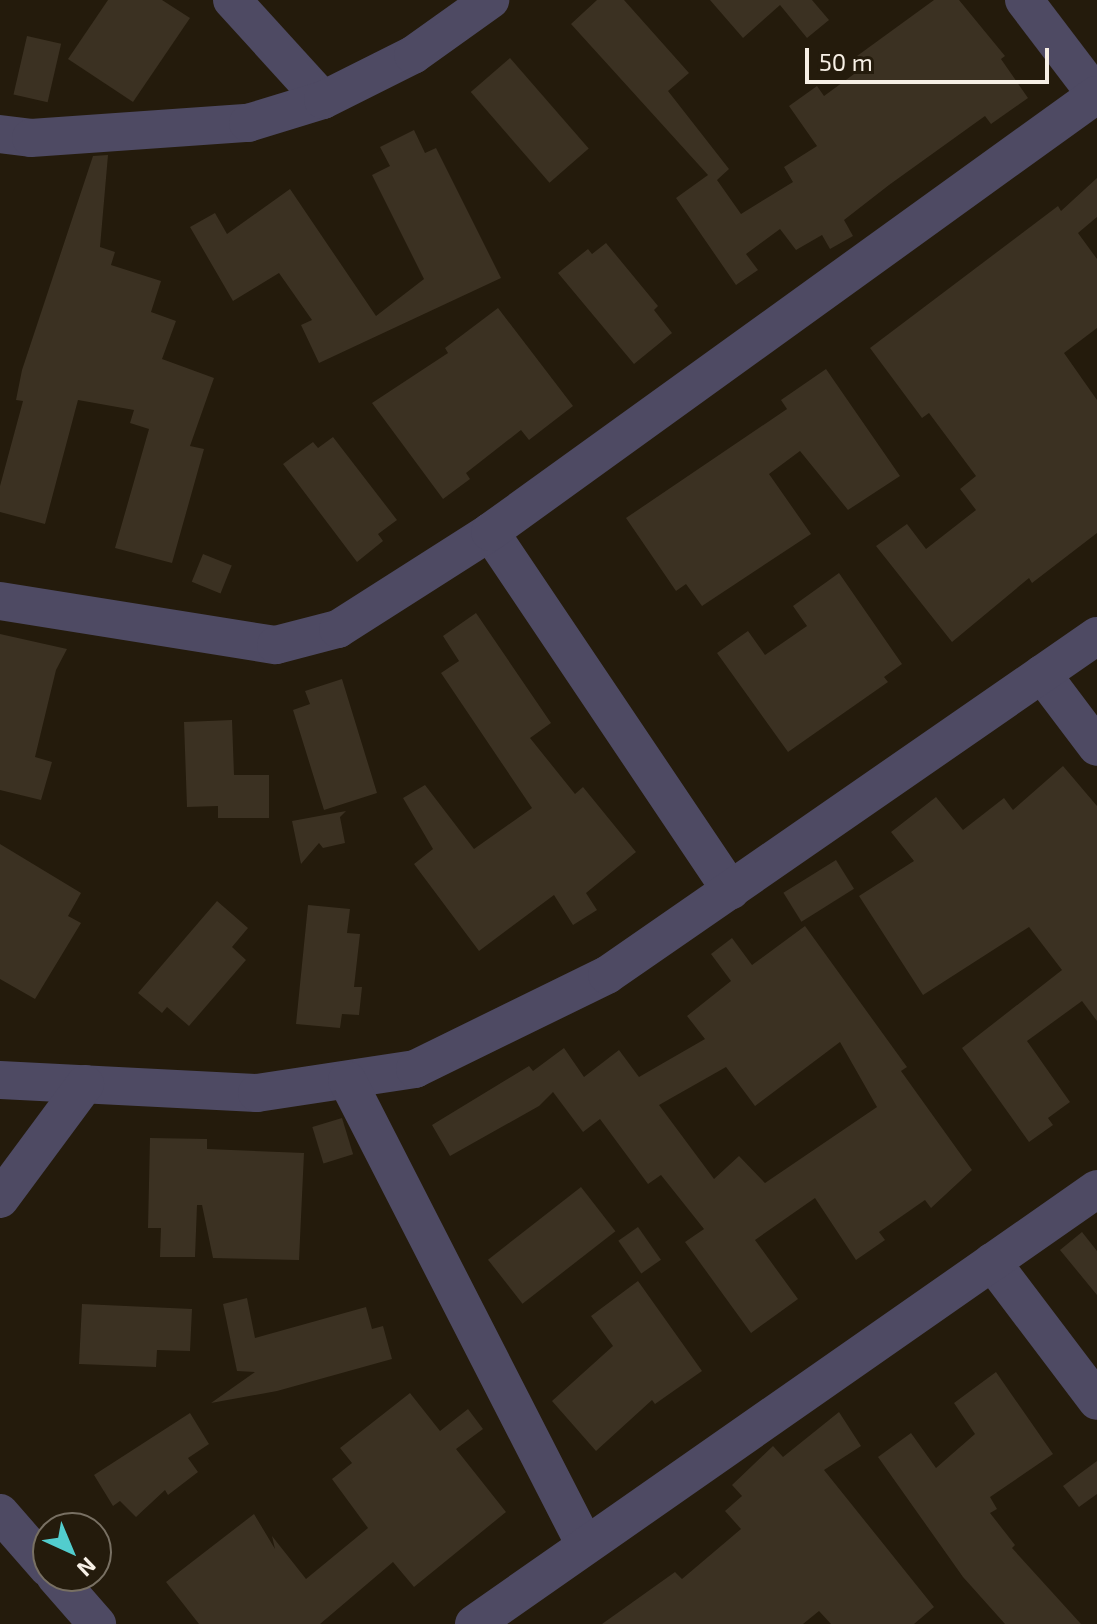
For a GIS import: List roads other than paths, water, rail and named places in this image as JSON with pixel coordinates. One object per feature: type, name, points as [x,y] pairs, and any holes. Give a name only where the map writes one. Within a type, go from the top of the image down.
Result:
[{"type":"street","points":[[232,0],[323,100]]},
{"type":"street","points":[[0,134],[31,138],[248,123],[323,100],[413,55],[490,0]]},
{"type":"street","points":[[0,601],[276,645],[338,629],[490,532],[1097,96],[1024,0]]},
{"type":"street","points":[[490,532],[731,890]]},
{"type":"street","points":[[0,1080],[257,1093],[415,1069],[607,975],[1097,636]]},
{"type":"street","points":[[1042,674],[1097,747]]},
{"type":"street","points":[[347,1080],[585,1545]]},
{"type":"street","points":[[0,1199],[85,1084]]},
{"type":"street","points":[[474,1624],[1097,1189]]},
{"type":"street","points":[[992,1262],[1097,1401]]},
{"type":"street","points":[[0,1513],[32,1550]]},
{"type":"street","points":[[69,1592],[97,1624]]}]
